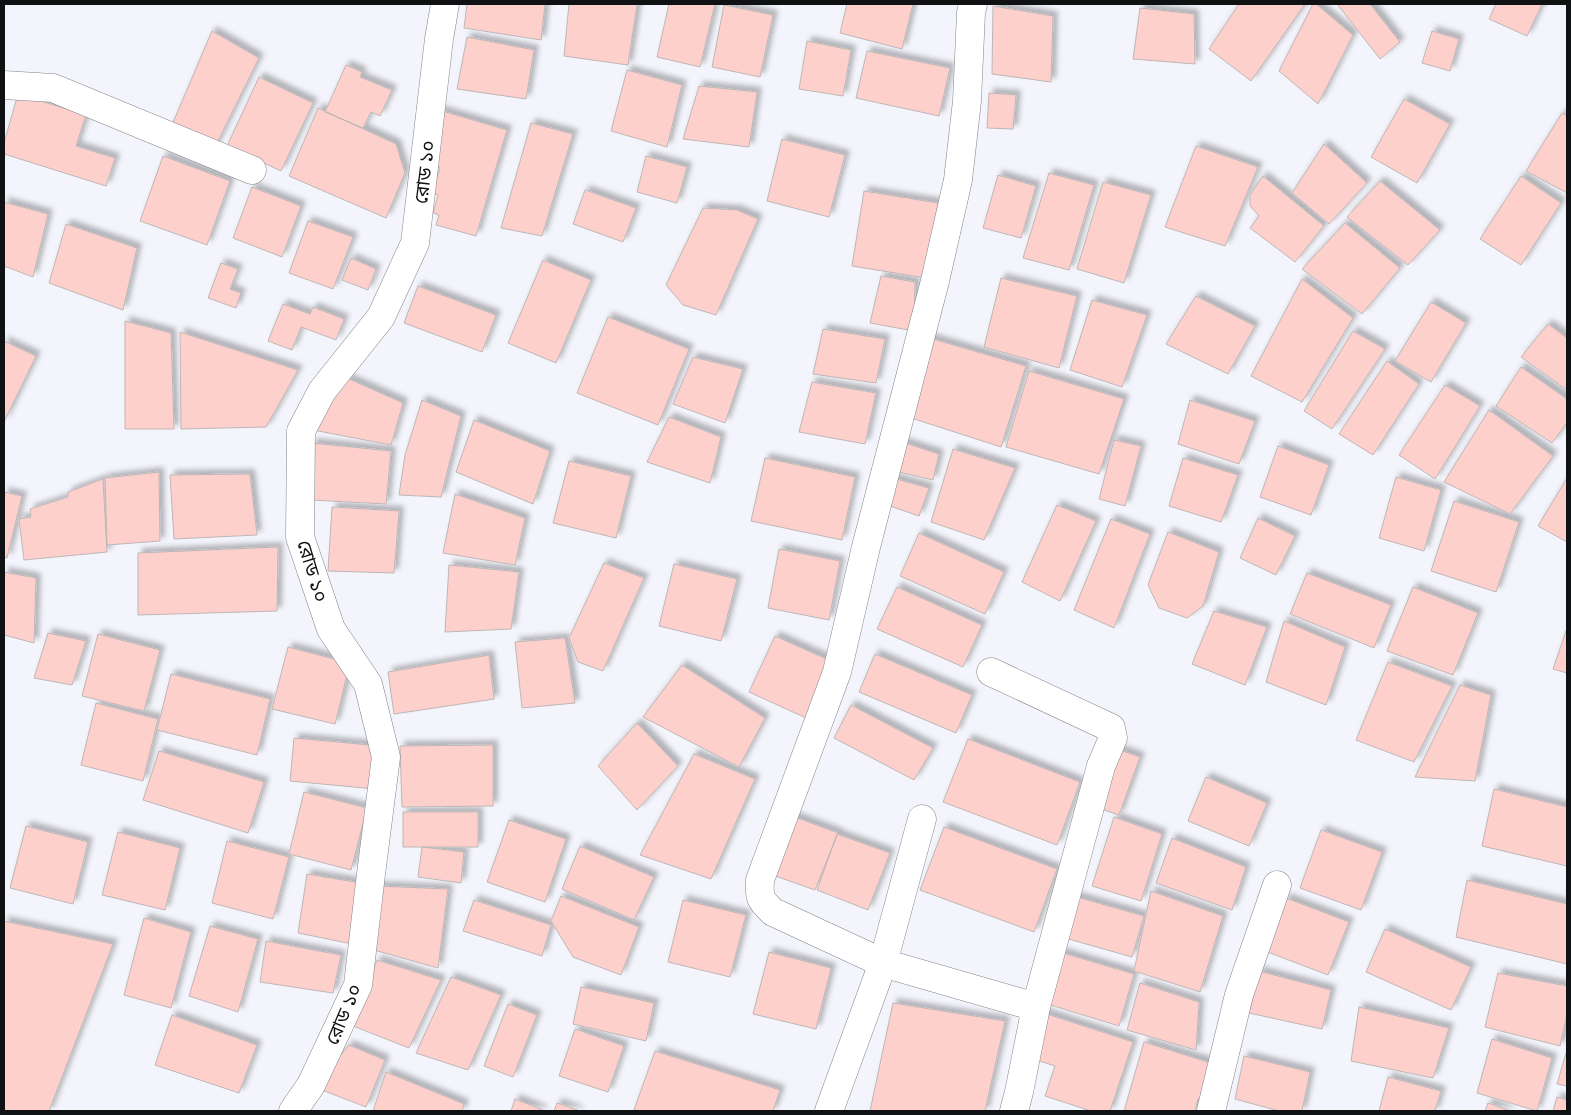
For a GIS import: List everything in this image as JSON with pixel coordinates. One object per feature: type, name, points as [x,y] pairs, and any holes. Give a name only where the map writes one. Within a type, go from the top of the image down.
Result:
[{"type":"street","name":"রোড ১০","points":[[293,1111],[311,1085],[358,985],[386,757],[368,684],[331,630],[300,537],[301,431],[322,391],[381,317],[415,243],[439,39],[445,4]]},
{"type":"street","points":[[973,4],[967,102],[958,180],[935,281],[863,556],[837,672],[760,880],[760,891],[762,903],[773,912],[883,963],[1036,1007]]},
{"type":"street","points":[[4,85],[53,88],[252,170]]},
{"type":"street","points":[[991,672],[1111,728],[1113,738],[1101,766],[1036,1007],[1014,1111]]},
{"type":"street","points":[[830,1111],[883,963],[922,819]]},
{"type":"street","points":[[1212,1111],[1239,995],[1277,885]]},
{"type":"building","points":[[467,4],[545,4],[541,40],[464,28]]},
{"type":"building","points":[[569,4],[637,4],[628,65],[564,56]]},
{"type":"building","points":[[669,4],[715,4],[700,67],[657,57]]},
{"type":"building","points":[[847,4],[913,4],[902,49],[840,33]]},
{"type":"building","points":[[1239,4],[1305,4],[1251,81],[1209,49]]},
{"type":"building","points":[[1313,4],[1316,4],[1353,35],[1318,104],[1279,71]]},
{"type":"building","points":[[1337,4],[1370,4],[1400,42],[1380,59]]},
{"type":"building","points":[[1496,4],[1542,4],[1527,36],[1489,19]]},
{"type":"building","points":[[724,5],[773,15],[760,77],[712,67]]},
{"type":"building","points":[[993,6],[1053,16],[1051,82],[992,74]]},
{"type":"building","points":[[1140,8],[1194,14],[1195,64],[1133,59]]},
{"type":"building","points":[[212,31],[259,58],[214,149],[169,132]]},
{"type":"building","points":[[1432,31],[1459,39],[1450,71],[1422,63]]},
{"type":"building","points":[[467,37],[534,50],[526,99],[457,89]]},
{"type":"building","points":[[807,41],[851,50],[843,96],[799,89]]},
{"type":"building","points":[[867,51],[950,68],[939,116],[856,98]]},
{"type":"building","points":[[346,65],[362,72],[360,77],[392,90],[380,116],[371,112],[363,128],[325,112]]},
{"type":"building","points":[[627,70],[682,85],[667,147],[611,131]]},
{"type":"building","points":[[259,77],[313,103],[281,171],[227,146]]},
{"type":"building","points":[[699,86],[757,92],[749,147],[683,139]]},
{"type":"building","points":[[989,93],[1016,95],[1013,129],[987,128]]},
{"type":"building","points":[[18,94],[86,115],[76,146],[115,158],[106,186],[4,154],[4,143]]},
{"type":"building","points":[[1404,99],[1450,124],[1417,183],[1371,157]]},
{"type":"building","points":[[318,108],[396,144],[405,173],[386,218],[289,176]]},
{"type":"building","points":[[439,110],[507,130],[476,236],[436,225],[439,215],[433,213],[438,195],[432,193],[440,168],[430,165]]},
{"type":"building","points":[[1562,113],[1567,116],[1567,193],[1526,171]]},
{"type":"building","points":[[531,123],[573,134],[542,236],[501,228]]},
{"type":"building","points":[[782,139],[845,155],[829,217],[767,201]]},
{"type":"building","points":[[1324,144],[1367,183],[1329,224],[1292,193]]},
{"type":"building","points":[[1196,146],[1258,167],[1225,246],[1165,227]]},
{"type":"building","points":[[163,156],[230,181],[207,245],[140,221]]},
{"type":"building","points":[[646,156],[687,167],[677,203],[637,192]]},
{"type":"building","points":[[1049,173],[1094,185],[1069,270],[1023,258]]},
{"type":"building","points":[[998,175],[1036,186],[1021,238],[983,228]]},
{"type":"building","points":[[1263,176],[1324,226],[1295,262],[1250,228],[1259,216],[1250,206],[1250,195]]},
{"type":"building","points":[[1521,176],[1561,203],[1521,265],[1480,239]]},
{"type":"building","points":[[1380,181],[1440,230],[1408,265],[1347,217]]},
{"type":"building","points":[[1103,182],[1151,195],[1124,283],[1077,269]]},
{"type":"building","points":[[252,187],[301,206],[282,257],[233,238]]},
{"type":"building","points":[[585,190],[636,208],[623,242],[573,224]]},
{"type":"building","points":[[864,191],[938,203],[926,278],[852,266]]},
{"type":"building","points":[[4,202],[48,214],[33,277],[4,266]]},
{"type":"building","points":[[703,208],[737,210],[758,219],[716,315],[683,305],[666,285]]},
{"type":"building","points":[[308,221],[353,237],[333,289],[289,273]]},
{"type":"building","points":[[1345,223],[1400,268],[1362,314],[1302,269]]},
{"type":"building","points":[[66,224],[137,248],[123,310],[49,283]]},
{"type":"building","points":[[351,258],[376,269],[368,290],[342,280]]},
{"type":"building","points":[[543,260],[591,280],[556,363],[508,343]]},
{"type":"building","points":[[221,263],[238,269],[230,289],[241,293],[236,308],[208,298]]},
{"type":"building","points":[[881,276],[915,282],[914,331],[870,323]]},
{"type":"building","points":[[1001,278],[1077,296],[1059,368],[984,347]]},
{"type":"building","points":[[1302,279],[1353,318],[1302,402],[1251,376]]},
{"type":"building","points":[[418,286],[496,315],[482,352],[404,323]]},
{"type":"building","points":[[1196,296],[1255,326],[1228,374],[1166,344]]},
{"type":"building","points":[[1092,300],[1147,315],[1122,387],[1070,370]]},
{"type":"building","points":[[1431,302],[1466,323],[1431,382],[1395,361]]},
{"type":"building","points":[[283,304],[310,314],[313,307],[344,319],[336,340],[301,327],[292,350],[268,341]]},
{"type":"building","points":[[608,317],[689,349],[658,425],[577,393]]},
{"type":"building","points":[[125,321],[171,333],[174,429],[125,429]]},
{"type":"building","points":[[1548,324],[1567,338],[1567,390],[1521,357]]},
{"type":"building","points":[[823,329],[885,339],[876,383],[813,374]]},
{"type":"building","points":[[1353,331],[1385,349],[1332,429],[1304,411]]},
{"type":"building","points":[[180,332],[298,370],[266,427],[181,429]]},
{"type":"building","points":[[926,337],[1026,366],[1001,447],[905,416]]},
{"type":"building","points":[[4,341],[36,356],[4,422]]},
{"type":"building","points":[[693,357],[743,369],[725,423],[673,404]]},
{"type":"building","points":[[1387,361],[1419,384],[1373,455],[1339,434]]},
{"type":"building","points":[[1521,367],[1567,399],[1567,422],[1552,443],[1496,406]]},
{"type":"building","points":[[1029,371],[1124,399],[1099,474],[1006,447]]},
{"type":"building","points":[[347,378],[403,403],[391,445],[313,430],[322,404]]},
{"type":"building","points":[[812,382],[876,393],[865,444],[799,432]]},
{"type":"building","points":[[1445,385],[1480,406],[1435,479],[1399,455]]},
{"type":"building","points":[[422,400],[461,416],[441,497],[399,495],[405,455]]},
{"type":"building","points":[[1190,400],[1255,421],[1239,464],[1178,444]]},
{"type":"building","points":[[1489,410],[1553,456],[1510,514],[1444,482]]},
{"type":"building","points":[[669,417],[721,437],[710,483],[647,462]]},
{"type":"building","points":[[474,420],[550,451],[533,504],[456,472]]},
{"type":"building","points":[[1114,440],[1141,446],[1125,506],[1099,499]]},
{"type":"building","points":[[899,441],[939,454],[933,480],[890,470]]},
{"type":"building","points":[[312,443],[391,451],[386,504],[311,500]]},
{"type":"building","points":[[1278,446],[1329,465],[1311,515],[1260,497]]},
{"type":"building","points":[[953,449],[1015,468],[984,540],[931,522]]},
{"type":"building","points":[[765,458],[855,477],[842,540],[751,521]]},
{"type":"building","points":[[1183,458],[1238,475],[1221,522],[1169,506]]},
{"type":"building","points":[[569,461],[631,476],[616,538],[553,523]]},
{"type":"building","points":[[159,472],[160,541],[107,545],[105,478]]},
{"type":"building","points":[[250,474],[257,535],[174,539],[170,475]]},
{"type":"building","points":[[889,477],[929,488],[919,516],[881,503]]},
{"type":"building","points":[[1396,477],[1441,490],[1424,551],[1379,538]]},
{"type":"building","points":[[1567,478],[1567,542],[1538,526]]},
{"type":"building","points":[[103,479],[107,552],[24,560],[19,519],[31,517],[30,509],[68,497],[68,492]]},
{"type":"building","points":[[4,492],[22,496],[7,558],[4,557]]},
{"type":"building","points":[[455,494],[525,518],[515,565],[443,553]]},
{"type":"building","points":[[1454,501],[1519,522],[1496,592],[1431,571]]},
{"type":"building","points":[[1057,505],[1096,521],[1060,601],[1022,582]]},
{"type":"building","points":[[332,507],[399,511],[394,573],[328,571]]},
{"type":"building","points":[[1258,518],[1295,536],[1276,575],[1240,558]]},
{"type":"building","points":[[1111,519],[1150,534],[1114,628],[1074,610]]},
{"type":"building","points":[[1168,532],[1219,552],[1203,606],[1187,618],[1159,608],[1148,585]]},
{"type":"building","points":[[919,533],[1004,572],[985,614],[900,576]]},
{"type":"building","points":[[278,547],[277,611],[138,615],[138,553]]},
{"type":"building","points":[[779,549],[840,561],[829,620],[768,608]]},
{"type":"building","points":[[604,563],[644,578],[603,671],[578,662],[569,638]]},
{"type":"building","points":[[674,564],[737,579],[721,641],[659,626]]},
{"type":"building","points":[[449,565],[519,572],[511,629],[445,632]]},
{"type":"building","points":[[4,572],[36,578],[34,643],[4,635]]},
{"type":"building","points":[[1307,573],[1391,605],[1374,648],[1290,614]]},
{"type":"building","points":[[897,587],[982,625],[963,667],[877,629]]},
{"type":"building","points":[[1413,587],[1478,613],[1453,675],[1387,651]]},
{"type":"building","points":[[1214,611],[1267,627],[1245,685],[1192,664]]},
{"type":"building","points":[[1284,621],[1345,647],[1326,705],[1266,682]]},
{"type":"building","points":[[1567,628],[1567,673],[1553,669]]},
{"type":"building","points":[[48,633],[86,641],[72,685],[34,678]]},
{"type":"building","points":[[98,634],[160,650],[144,711],[82,696]]},
{"type":"building","points":[[775,636],[831,661],[806,718],[749,692]]},
{"type":"building","points":[[565,638],[575,703],[522,708],[515,642]]},
{"type":"building","points":[[288,647],[350,663],[335,724],[272,709]]},
{"type":"building","points":[[875,654],[972,695],[956,733],[859,692]]},
{"type":"building","points":[[489,655],[494,699],[394,714],[388,672]]},
{"type":"building","points":[[1388,662],[1452,686],[1414,762],[1356,740]]},
{"type":"building","points":[[682,665],[765,718],[739,767],[643,717]]},
{"type":"building","points":[[171,674],[270,699],[257,755],[157,730]]},
{"type":"building","points":[[1460,685],[1491,695],[1475,781],[1415,777]]},
{"type":"building","points":[[96,703],[158,719],[143,781],[81,765]]},
{"type":"building","points":[[851,705],[933,748],[914,780],[834,738]]},
{"type":"building","points":[[637,723],[678,766],[637,810],[598,766]]},
{"type":"building","points":[[294,738],[380,746],[375,789],[290,781]]},
{"type":"building","points":[[968,739],[1080,782],[1057,845],[943,802]]},
{"type":"building","points":[[493,745],[493,806],[402,807],[400,746]]},
{"type":"building","points":[[1117,749],[1140,757],[1119,815],[1095,807]]},
{"type":"building","points":[[159,751],[264,782],[248,833],[143,800]]},
{"type":"building","points":[[694,754],[755,779],[711,879],[640,855]]},
{"type":"building","points":[[1206,777],[1267,803],[1249,846],[1188,821]]},
{"type":"building","points":[[1494,789],[1567,807],[1567,866],[1482,846]]},
{"type":"building","points":[[304,792],[367,808],[351,870],[289,854]]},
{"type":"building","points":[[403,812],[478,812],[478,847],[403,847]]},
{"type":"building","points":[[787,814],[838,833],[815,890],[764,872]]},
{"type":"building","points":[[1114,817],[1162,834],[1141,901],[1092,886]]},
{"type":"building","points":[[509,820],[566,839],[545,902],[487,882]]},
{"type":"building","points":[[26,826],[88,842],[73,904],[10,888]]},
{"type":"building","points":[[944,827],[1057,869],[1034,932],[920,890]]},
{"type":"building","points":[[1321,830],[1382,852],[1361,910],[1300,888]]},
{"type":"building","points":[[118,832],[180,848],[165,910],[102,895]]},
{"type":"building","points":[[837,834],[890,853],[868,910],[817,890]]},
{"type":"building","points":[[1172,838],[1246,867],[1232,910],[1156,883]]},
{"type":"building","points":[[227,841],[289,857],[273,919],[212,903]]},
{"type":"building","points":[[580,846],[654,877],[634,920],[562,889]]},
{"type":"building","points":[[422,847],[464,852],[461,883],[418,877]]},
{"type":"building","points":[[307,874],[361,883],[352,944],[298,933]]},
{"type":"building","points":[[1467,880],[1567,904],[1567,964],[1456,937]]},
{"type":"building","points":[[377,886],[448,889],[438,968],[367,948]]},
{"type":"building","points":[[1151,891],[1223,916],[1200,992],[1134,971]]},
{"type":"building","points":[[1070,895],[1144,916],[1132,957],[1058,936]]},
{"type":"building","points":[[561,896],[639,927],[621,975],[573,957],[551,921]]},
{"type":"building","points":[[1286,898],[1349,922],[1328,975],[1265,951]]},
{"type":"building","points":[[474,900],[551,925],[542,956],[463,931]]},
{"type":"building","points":[[683,900],[746,915],[730,977],[668,962]]},
{"type":"building","points":[[144,918],[191,932],[171,1008],[124,995]]},
{"type":"building","points":[[4,921],[113,944],[49,1111],[4,1111]]},
{"type":"building","points":[[210,926],[258,939],[238,1012],[189,996]]},
{"type":"building","points":[[1385,929],[1471,967],[1451,1010],[1366,972]]},
{"type":"building","points":[[266,941],[341,955],[333,993],[260,982]]},
{"type":"building","points":[[769,952],[831,968],[816,1029],[753,1014]]},
{"type":"building","points":[[1060,952],[1134,974],[1119,1026],[1044,1003]]},
{"type":"building","points":[[377,960],[441,980],[409,1048],[353,1026]]},
{"type":"building","points":[[1259,971],[1331,990],[1322,1029],[1249,1013]]},
{"type":"building","points":[[1498,973],[1567,986],[1567,1014],[1560,1046],[1485,1027]]},
{"type":"building","points":[[451,977],[501,995],[468,1070],[416,1053]]},
{"type":"building","points":[[1140,983],[1199,1002],[1196,1050],[1127,1030]]},
{"type":"building","points":[[581,987],[654,1003],[646,1041],[573,1024]]},
{"type":"building","points":[[893,1003],[1005,1021],[985,1111],[870,1111]]},
{"type":"building","points":[[508,1004],[537,1015],[513,1077],[484,1066]]},
{"type":"building","points":[[1359,1007],[1449,1028],[1433,1078],[1351,1061]]},
{"type":"building","points":[[1041,1012],[1133,1042],[1110,1111],[1091,1111],[1045,1096],[1055,1066],[1027,1057]]},
{"type":"building","points":[[172,1015],[257,1045],[239,1093],[155,1065]]},
{"type":"building","points":[[575,1029],[624,1046],[608,1092],[559,1076]]},
{"type":"building","points":[[1492,1039],[1552,1058],[1537,1111],[1477,1093]]},
{"type":"building","points":[[1144,1042],[1214,1064],[1208,1094],[1198,1099],[1195,1111],[1124,1111]]},
{"type":"building","points":[[349,1045],[385,1060],[366,1107],[314,1087]]},
{"type":"building","points":[[1567,1050],[1567,1086],[1557,1084]]},
{"type":"building","points":[[655,1051],[780,1090],[773,1111],[634,1110]]},
{"type":"building","points":[[1244,1056],[1310,1072],[1302,1111],[1279,1111],[1235,1099]]},
{"type":"building","points":[[386,1072],[464,1104],[462,1111],[373,1111]]},
{"type":"building","points":[[1388,1077],[1441,1091],[1435,1111],[1379,1111]]},
{"type":"building","points":[[1557,1097],[1567,1100],[1567,1111],[1553,1111]]},
{"type":"building","points":[[515,1099],[543,1110],[543,1111],[511,1111]]},
{"type":"building","points":[[557,1103],[580,1111],[554,1111]]},
{"type":"building","points":[[1488,1103],[1511,1111],[1485,1111]]}]
